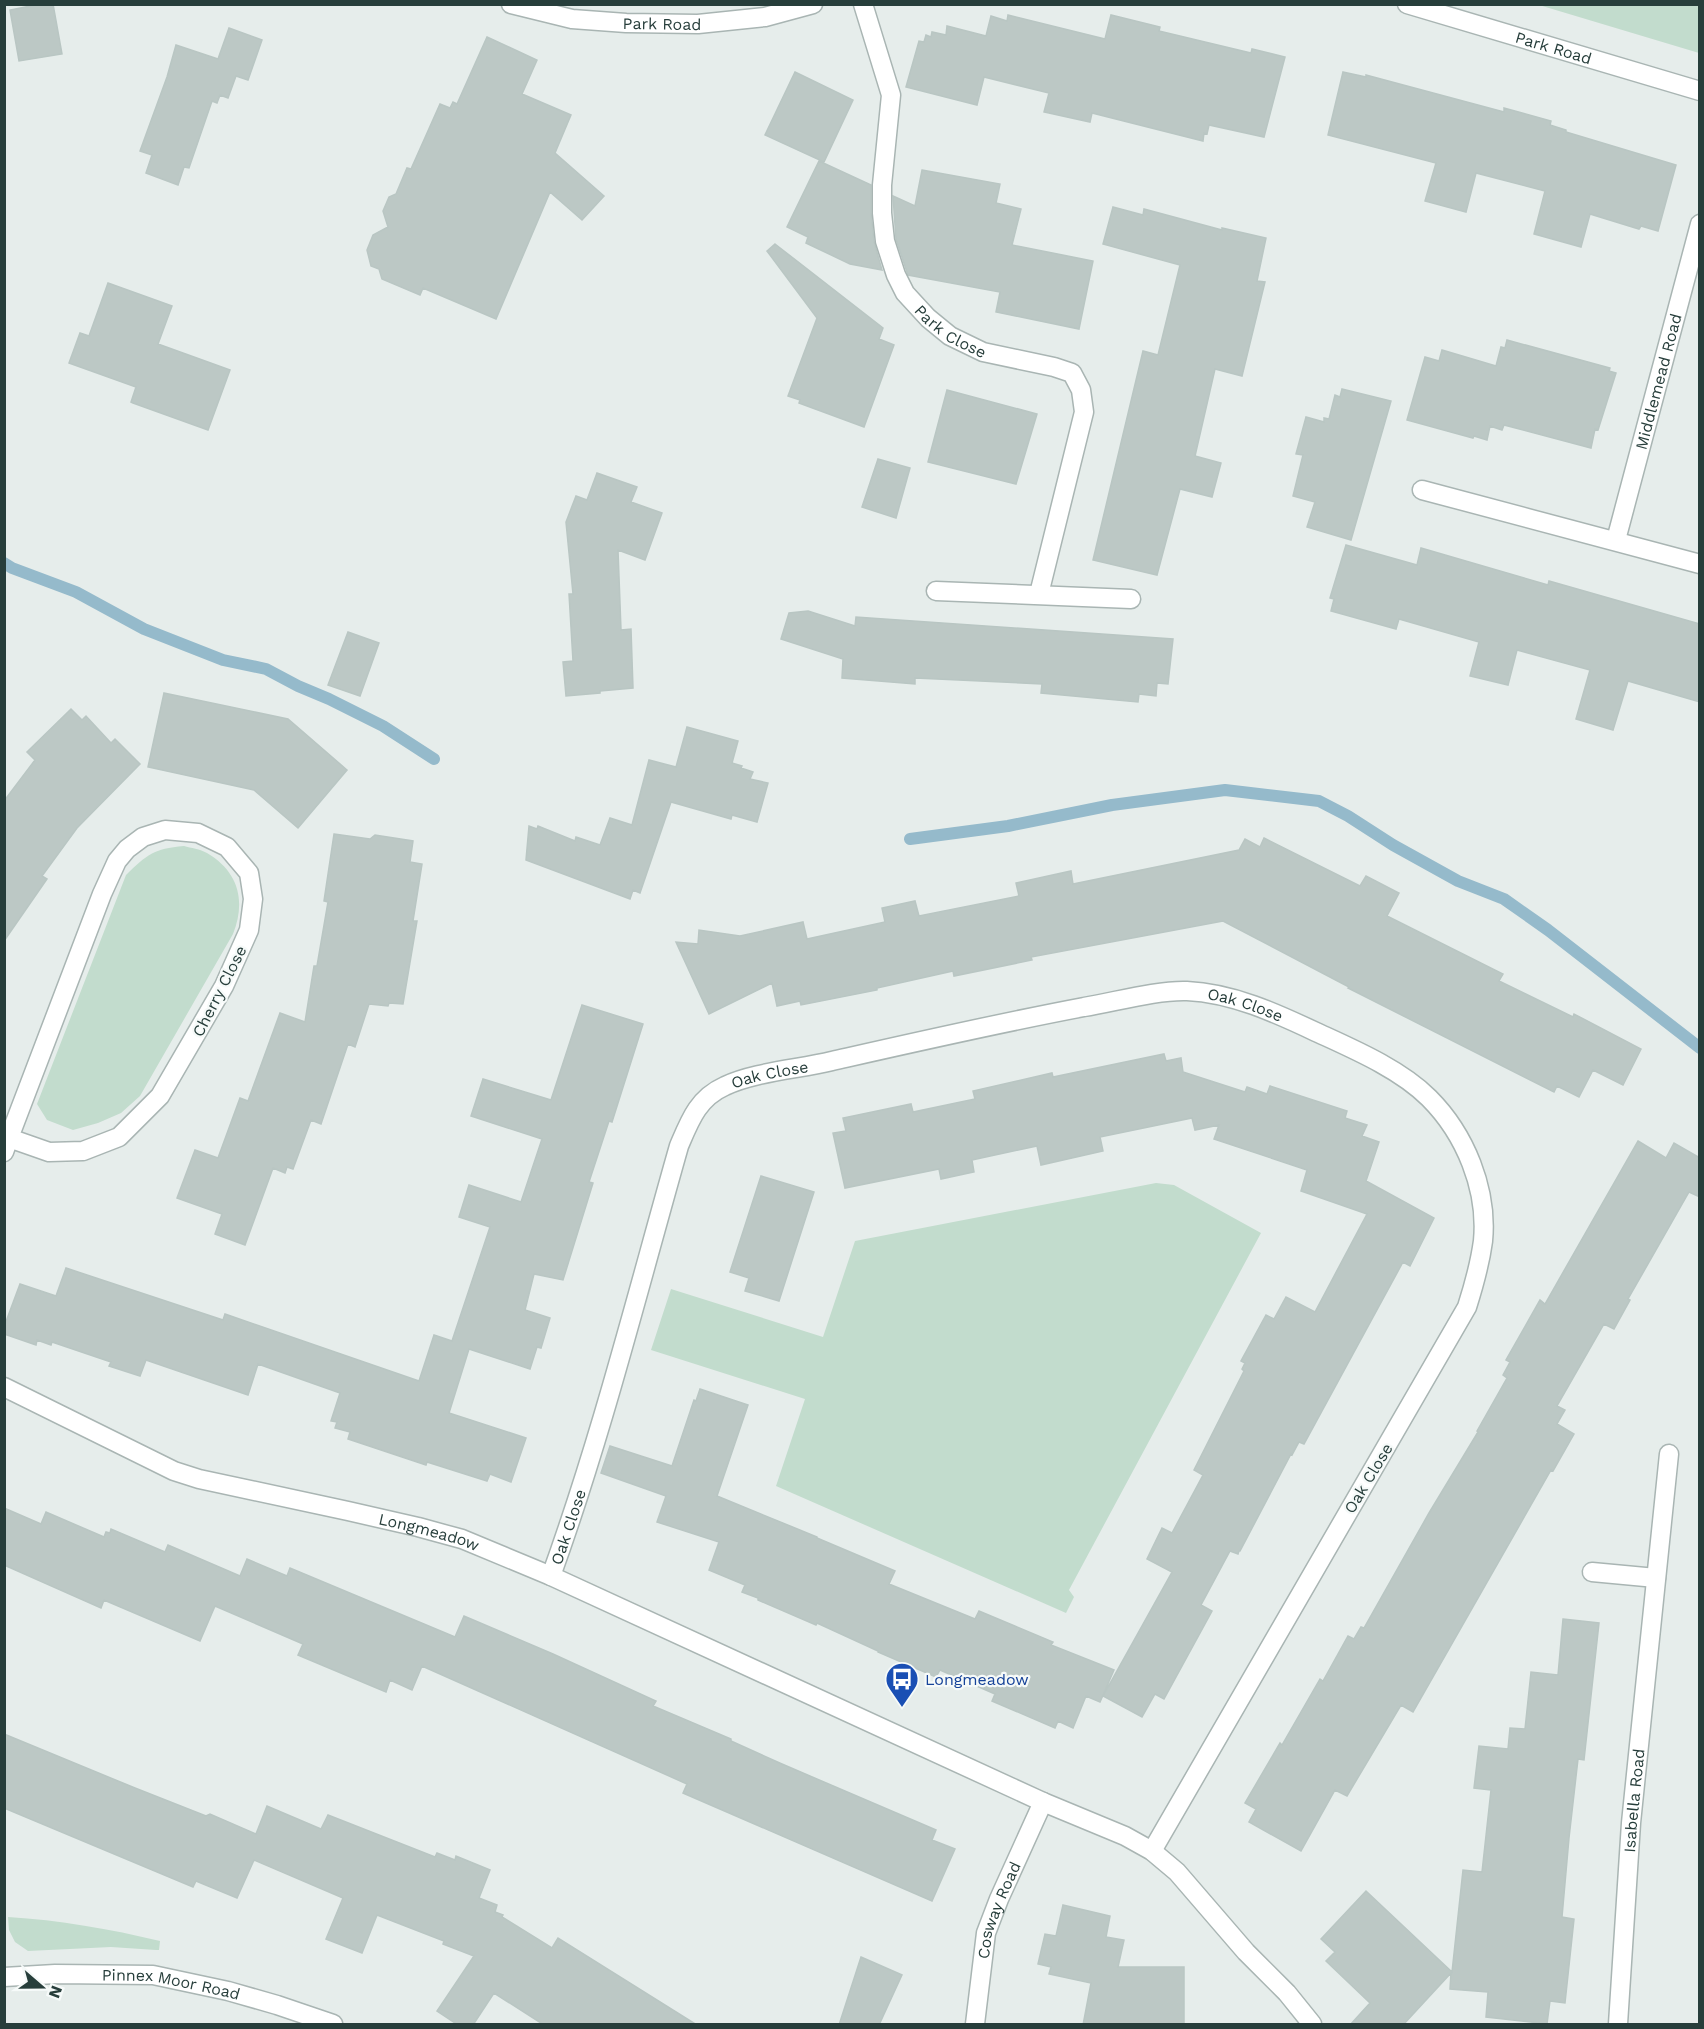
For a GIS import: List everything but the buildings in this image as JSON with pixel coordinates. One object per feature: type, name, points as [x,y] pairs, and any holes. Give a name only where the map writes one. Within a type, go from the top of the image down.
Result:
[{"type":"street","name":"Park Road","points":[[511,4],[572,19],[626,23],[698,24],[765,17],[813,4]]},
{"type":"street","name":"Park Close","points":[[863,4],[891,95],[882,185],[882,213],[885,241],[896,275],[905,293],[928,318],[950,336],[983,352],[1054,367],[1072,374],[1082,390],[1084,412],[1039,594]]},
{"type":"street","name":"Park Road","points":[[1407,4],[1700,91]]},
{"type":"street","name":"Middlemead Road","points":[[1616,540],[1700,224]]},
{"type":"street","points":[[1422,490],[1700,564]]},
{"type":"street","points":[[936,591],[1131,599]]},
{"type":"street","name":"Cherry Close","points":[[165,830],[198,833],[227,847],[249,873],[254,899],[249,930],[224,987],[160,1096],[119,1137],[82,1151],[49,1152],[7,1145],[102,894],[117,861],[143,837],[165,830]]},
{"type":"street","name":"Oak Close","points":[[551,1576],[612,1390],[679,1146],[691,1117],[706,1098],[724,1086],[741,1080],[822,1064],[984,1026],[1152,995],[1186,991],[1225,996],[1289,1019],[1371,1059],[1402,1077],[1428,1096],[1448,1119],[1464,1146],[1476,1174],[1482,1207],[1483,1239],[1478,1272],[1467,1307],[1152,1851]]},
{"type":"street","name":"Longmeadow","points":[[4,1387],[174,1471],[199,1479],[462,1539],[551,1576],[1043,1802],[1125,1836],[1152,1851],[1177,1872],[1246,1952],[1287,1993],[1312,2025]]},
{"type":"street","name":"Isabella Road","points":[[1618,2025],[1631,1822],[1669,1454]]},
{"type":"street","points":[[1592,1572],[1656,1578]]},
{"type":"street","name":"Cosway Road","points":[[975,2025],[986,1933],[1043,1802]]},
{"type":"street","name":"Pinnex Moor Road","points":[[4,1977],[56,1974],[153,1975],[278,2005],[333,2025]]},
{"type":"green space","points":[[1539,5],[1699,5],[1699,53]]},
{"type":"green space","points":[[184,846],[207,853],[218,861],[233,878],[237,888],[239,910],[233,934],[140,1096],[121,1113],[73,1130],[47,1120],[37,1104],[126,875],[140,862],[158,851]]},
{"type":"green space","points":[[1156,1183],[1174,1185],[1261,1233],[1069,1590],[1074,1597],[1066,1613],[776,1486],[805,1399],[651,1350],[671,1289],[823,1337],[855,1241]]},
{"type":"green space","points":[[8,1917],[103,1929],[160,1941],[159,1950],[111,1947],[28,1951],[15,1942],[9,1930]]},
{"type":"waterway","points":[[4,563],[76,592],[144,629],[223,660],[266,669],[383,726],[434,759]]},
{"type":"waterway","points":[[910,839],[1008,826],[1112,805],[1225,790],[1319,801],[1458,881],[1504,899],[1548,930],[1700,1048]]},
{"type":"place","name":"Longmeadow","points":[[902,1708]]}]
